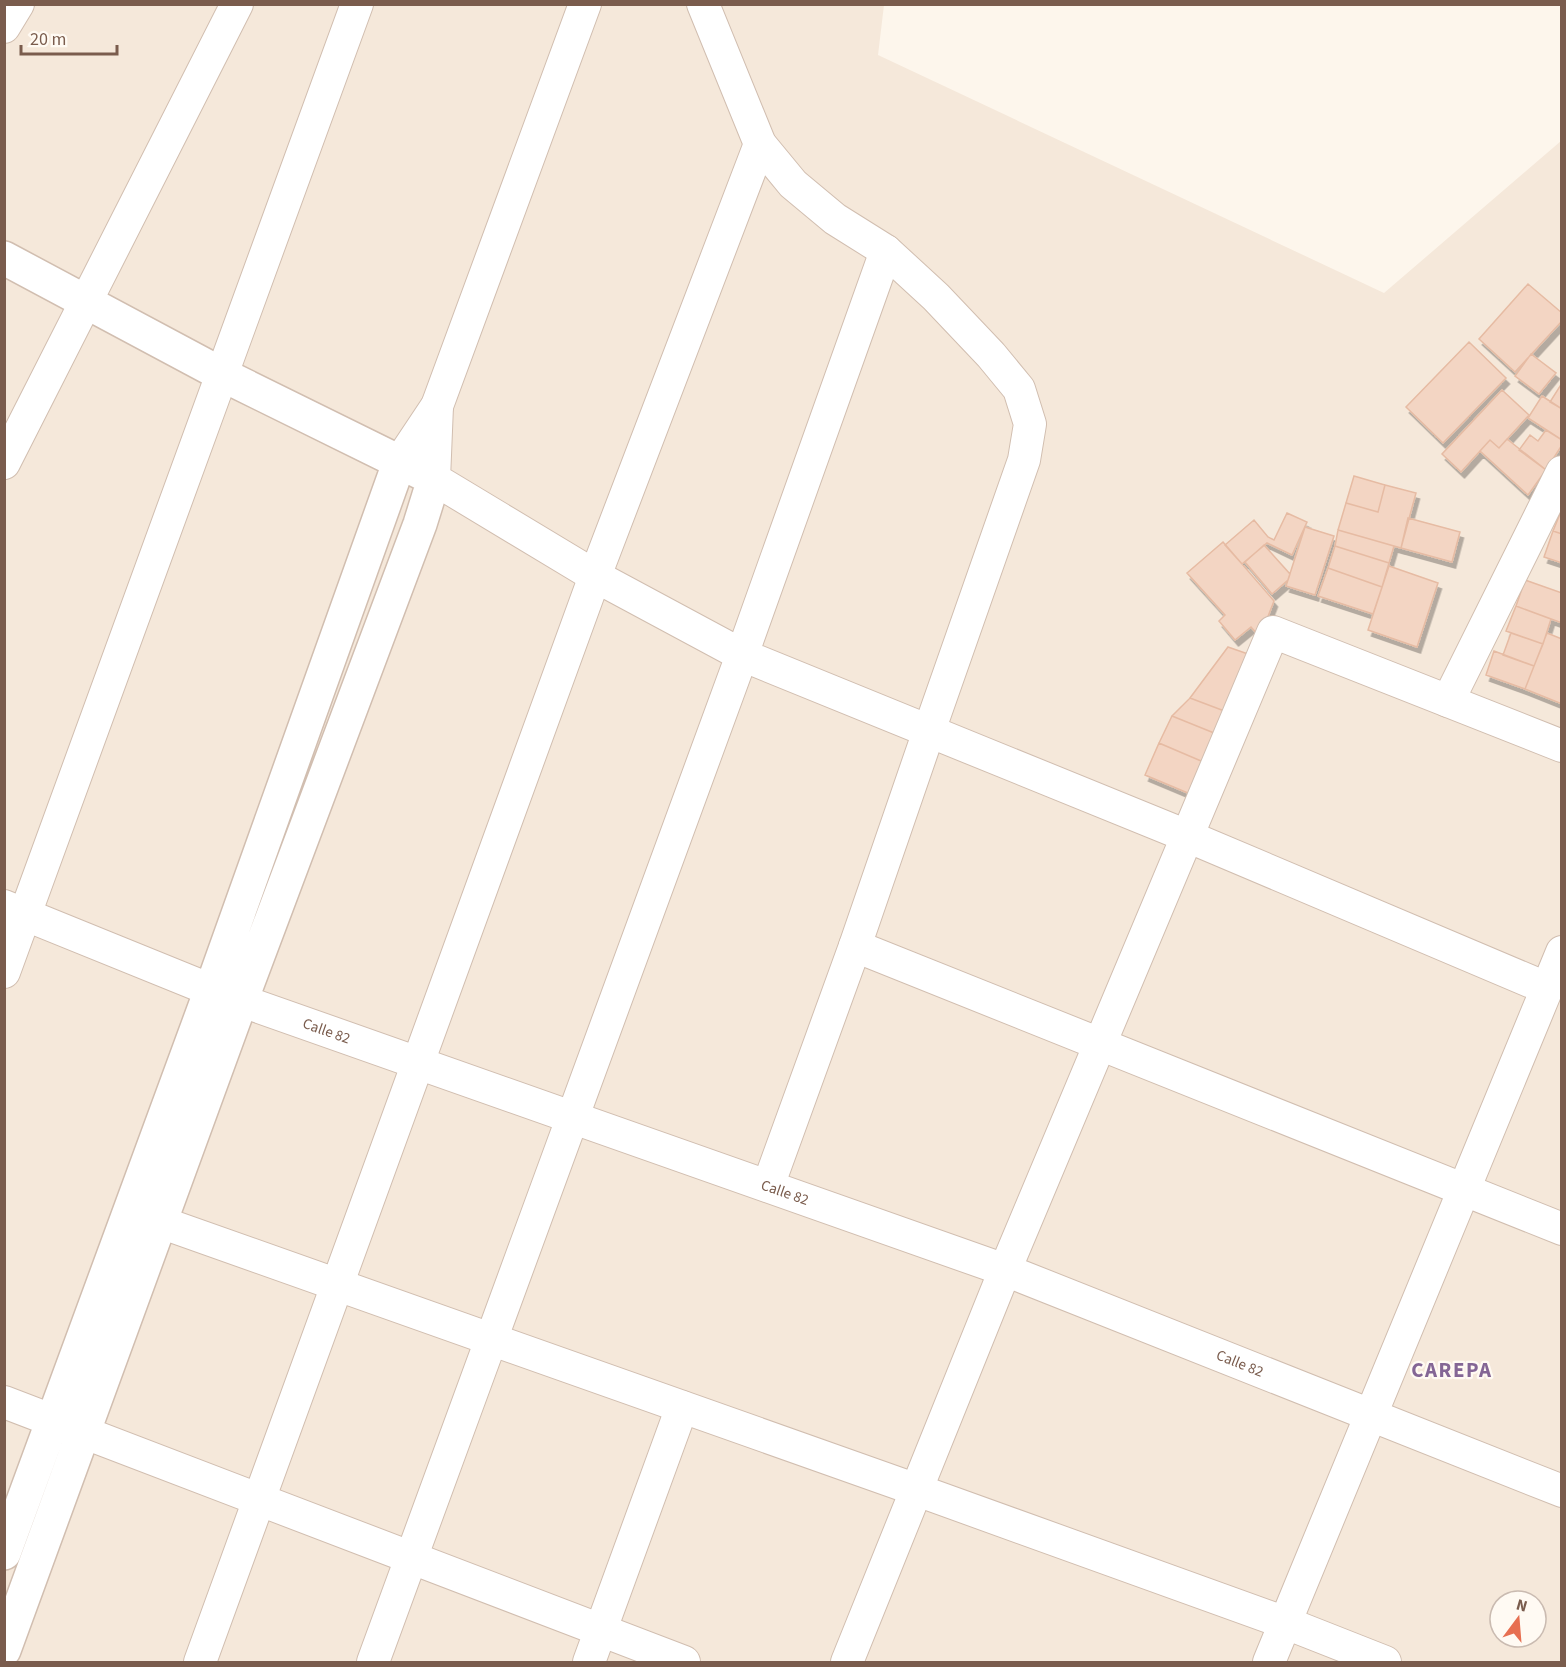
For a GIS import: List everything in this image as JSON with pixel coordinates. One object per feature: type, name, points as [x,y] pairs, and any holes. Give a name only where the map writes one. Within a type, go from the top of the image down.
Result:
[{"type":"street","points":[[4,27],[18,4]]},
{"type":"street","points":[[4,463],[237,4]]},
{"type":"street","points":[[4,972],[15,911],[223,375],[357,4]]},
{"type":"street","points":[[4,1553],[211,990],[399,463],[437,406],[585,4]]},
{"type":"street","points":[[703,4],[760,144],[793,184],[835,219],[886,251],[936,297],[991,355],[1019,389],[1030,424],[1024,460],[855,946],[768,1186]]},
{"type":"street","points":[[200,1662],[596,576],[760,144]]},
{"type":"street","points":[[373,1662],[742,655],[886,251]]},
{"type":"street","points":[[4,258],[223,375],[434,479],[596,576],[742,655],[1187,836],[1546,988]]},
{"type":"street","points":[[4,1650],[241,1001],[420,524],[434,479],[437,406]]},
{"type":"street","points":[[1448,701],[1562,472]]},
{"type":"street","points":[[847,1662],[1005,1270],[1273,632],[1562,746]]},
{"type":"street","name":"Calle 82","points":[[15,911],[241,1001],[1005,1270],[1562,1491]]},
{"type":"street","points":[[855,946],[1562,1229]]},
{"type":"street","points":[[1269,1662],[1562,952]]},
{"type":"street","points":[[160,1222],[917,1490],[1286,1623],[1385,1662]]},
{"type":"street","points":[[4,1402],[684,1662]]},
{"type":"street","points":[[589,1662],[682,1407]]},
{"type":"shaded area","points":[[5,5],[884,5],[878,55],[1384,293],[1561,141],[1561,1662],[5,1662]]},
{"type":"building","points":[[1528,284],[1562,313],[1562,321],[1515,372],[1479,339]]},
{"type":"building","points":[[1469,342],[1506,378],[1443,443],[1406,407]]},
{"type":"building","points":[[1531,354],[1556,373],[1539,394],[1515,376]]},
{"type":"building","points":[[1562,383],[1562,409],[1550,402]]},
{"type":"building","points":[[1502,390],[1529,415],[1499,448],[1490,440],[1461,472],[1442,454]]},
{"type":"building","points":[[1542,396],[1562,409],[1562,440],[1528,418]]},
{"type":"building","points":[[1546,430],[1562,440],[1562,445],[1546,470],[1519,450],[1530,435],[1538,441]]},
{"type":"building","points":[[1507,439],[1546,470],[1528,495],[1480,451],[1490,440],[1499,448]]},
{"type":"building","points":[[1354,476],[1385,485],[1378,512],[1346,503]]},
{"type":"building","points":[[1385,485],[1416,493],[1401,548],[1338,530],[1346,503],[1378,512]]},
{"type":"building","points":[[1562,509],[1562,534],[1553,531]]},
{"type":"building","points":[[1287,513],[1307,522],[1292,555],[1267,543],[1242,564],[1225,545],[1254,520],[1268,537],[1274,540]]},
{"type":"building","points":[[1408,518],[1460,532],[1452,562],[1401,548]]},
{"type":"building","points":[[1305,527],[1334,536],[1315,595],[1286,586]]},
{"type":"building","points":[[1338,530],[1394,546],[1389,563],[1335,546]]},
{"type":"building","points":[[1553,531],[1562,534],[1562,563],[1544,557]]},
{"type":"building","points":[[1223,542],[1274,601],[1260,637],[1251,627],[1235,640],[1219,621],[1225,615],[1187,573]]},
{"type":"building","points":[[1264,545],[1290,574],[1288,580],[1272,594],[1245,562]]},
{"type":"building","points":[[1335,546],[1389,563],[1382,587],[1328,568]]},
{"type":"building","points":[[1389,566],[1438,583],[1417,647],[1368,630]]},
{"type":"building","points":[[1328,568],[1382,587],[1373,614],[1318,596]]},
{"type":"building","points":[[1525,580],[1562,593],[1562,623],[1516,606]]},
{"type":"building","points":[[1516,606],[1551,619],[1543,644],[1506,631]]},
{"type":"building","points":[[1511,633],[1543,644],[1534,666],[1503,655]]},
{"type":"building","points":[[1547,633],[1562,639],[1562,704],[1525,689]]},
{"type":"building","points":[[1228,647],[1248,654],[1227,712],[1190,698]]},
{"type":"building","points":[[1494,651],[1534,666],[1525,689],[1486,675]]},
{"type":"building","points":[[1190,698],[1227,712],[1219,735],[1172,716]]},
{"type":"building","points":[[1172,716],[1219,735],[1208,764],[1159,743]]},
{"type":"building","points":[[1159,743],[1208,764],[1195,796],[1145,775]]},
{"type":"district","name":"CAREPA","points":[[1452,1370]]}]
